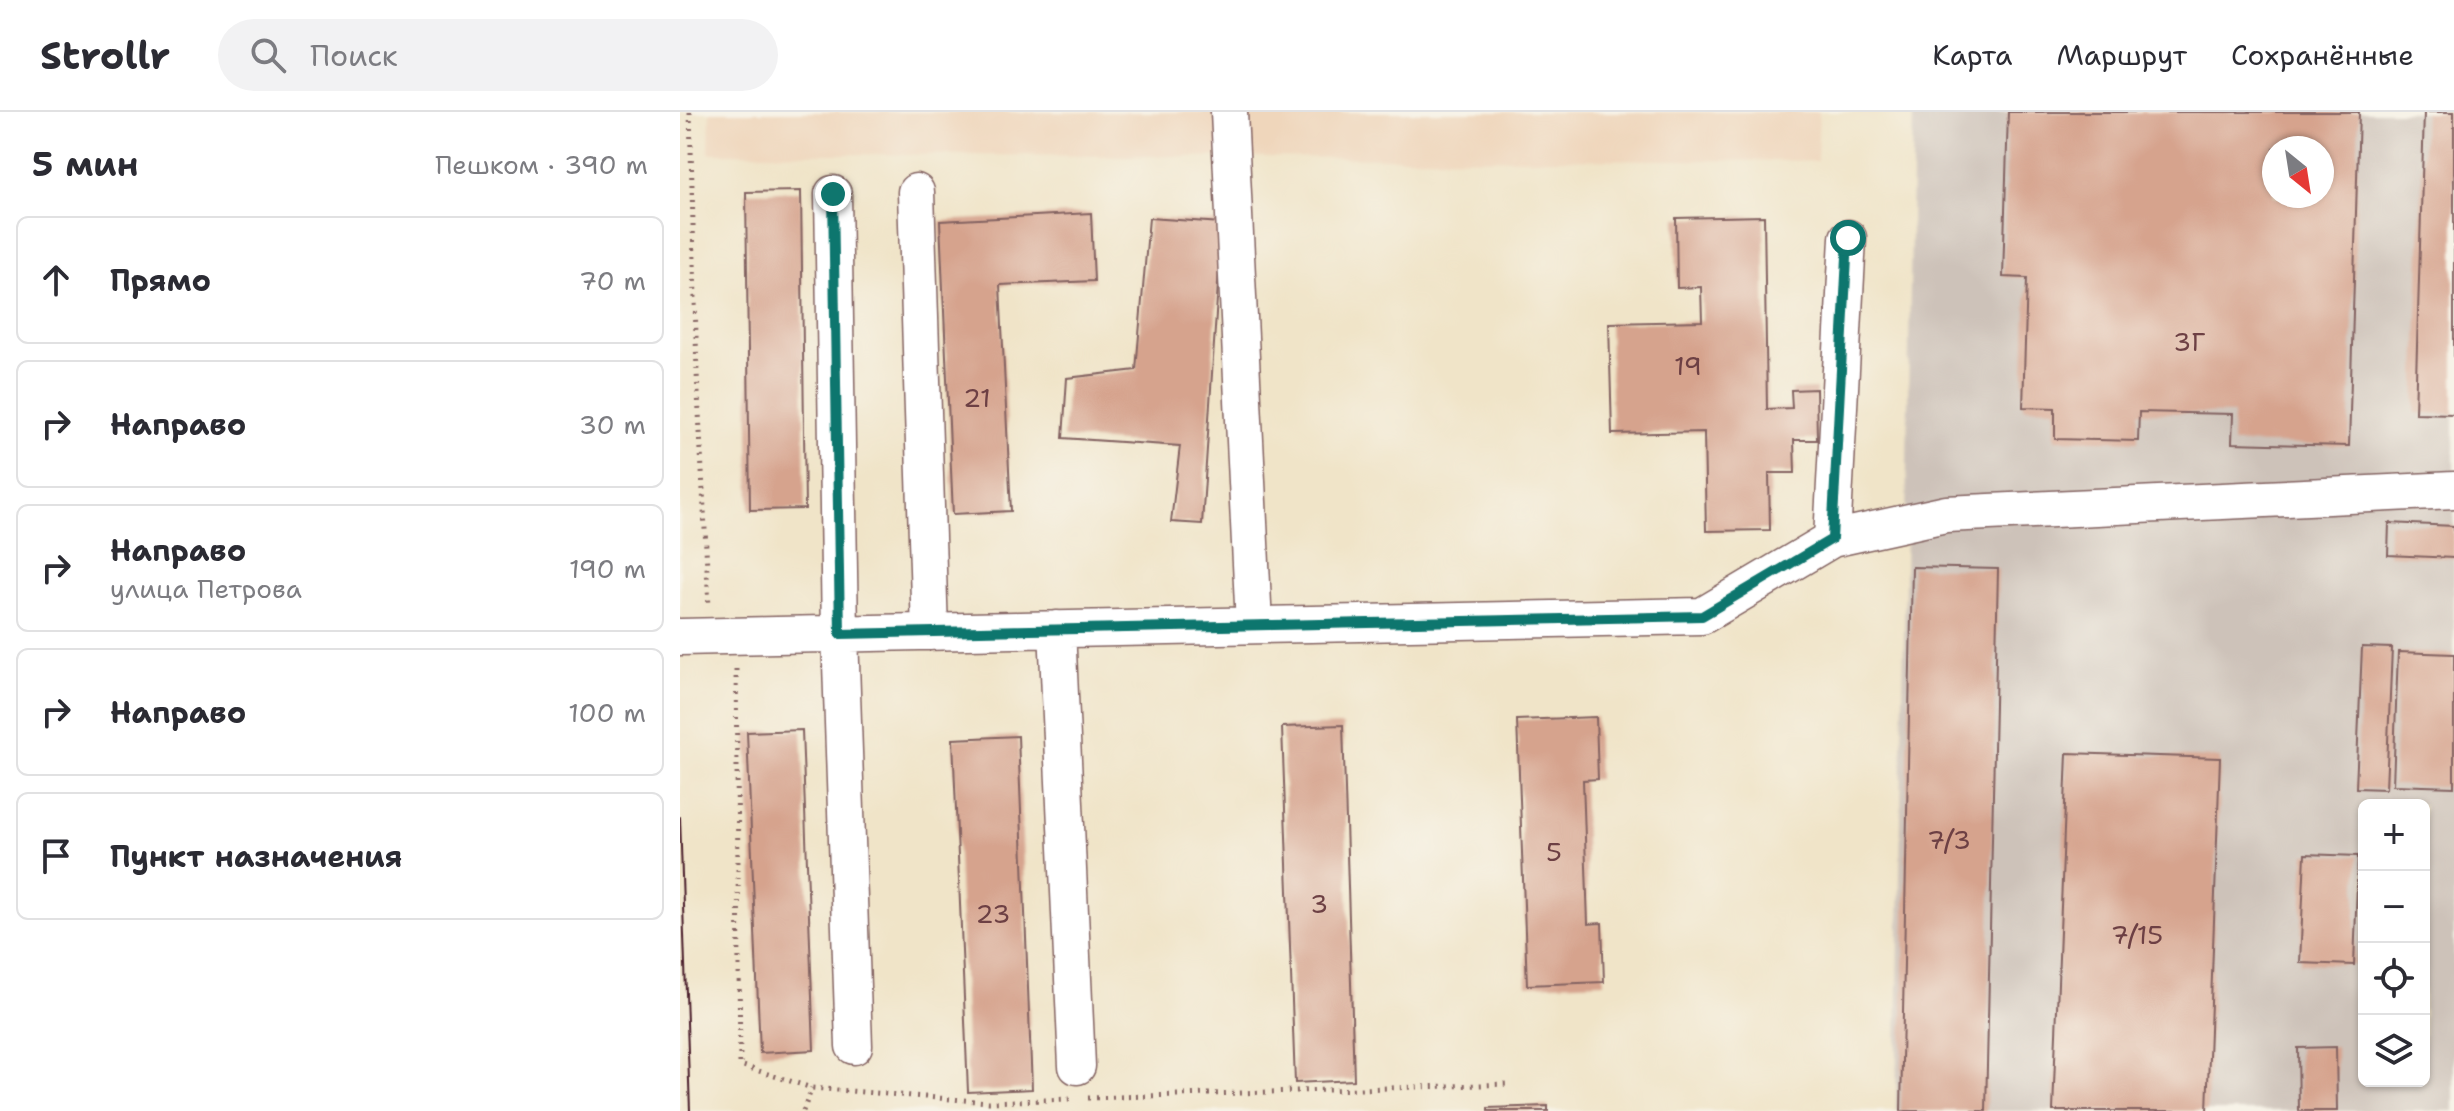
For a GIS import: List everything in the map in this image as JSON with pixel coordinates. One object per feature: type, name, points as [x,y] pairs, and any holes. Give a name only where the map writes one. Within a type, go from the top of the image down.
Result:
[{"type":"street","points":[[1229,112],[1254,625]]},
{"type":"street","points":[[916,192],[930,632]]},
{"type":"street","points":[[833,194],[840,634],[854,1046]]},
{"type":"street","points":[[1832,539],[1848,238]]},
{"type":"street","points":[[709,636],[1702,616],[1832,539],[1946,514],[2454,490]]},
{"type":"street","points":[[1057,629],[1077,1066]]},
{"type":"path","points":[[690,112],[697,373],[709,636],[740,1065],[812,1088],[988,1102],[1509,1084]]},
{"type":"path","points":[[803,1111],[812,1088]]},
{"type":"shaded area","points":[[710,112],[1819,112],[1817,161],[709,153]]},
{"type":"shaded area","points":[[1913,112],[2454,112],[2454,1111],[1896,1111]]},
{"type":"building","points":[[2008,112],[2359,112],[2349,446],[2232,443],[2233,414],[2139,412],[2138,441],[2055,439],[2055,408],[2023,407],[2027,278],[2003,277]]},
{"type":"building","points":[[2424,112],[2454,112],[2454,414],[2415,413]]},
{"type":"building","points":[[801,191],[805,509],[750,510],[746,192]]},
{"type":"building","points":[[1091,213],[1094,281],[1000,285],[1011,511],[953,514],[940,221]]},
{"type":"building","points":[[1764,216],[1767,409],[1792,408],[1791,390],[1816,389],[1817,440],[1794,440],[1795,473],[1769,473],[1770,530],[1706,531],[1704,432],[1612,434],[1609,323],[1702,321],[1701,287],[1677,288],[1676,218]]},
{"type":"building","points":[[1149,218],[1222,223],[1202,524],[1171,522],[1180,446],[1063,438],[1067,378],[1136,370]]},
{"type":"building","points":[[2389,523],[2454,526],[2454,558],[2388,555]]},
{"type":"building","points":[[1912,567],[1998,569],[1986,1111],[1901,1111]]},
{"type":"building","points":[[2362,647],[2392,648],[2386,789],[2356,788]]},
{"type":"building","points":[[2398,652],[2454,654],[2454,787],[2393,785]]},
{"type":"building","points":[[1596,717],[1598,779],[1583,780],[1588,924],[1602,923],[1604,982],[1527,985],[1517,720]]},
{"type":"building","points":[[1343,725],[1354,1080],[1295,1083],[1282,727]]},
{"type":"building","points":[[802,730],[814,1050],[760,1053],[747,732]]},
{"type":"building","points":[[1018,736],[1032,1089],[968,1092],[953,739]]},
{"type":"building","points":[[2067,753],[2220,758],[2207,1111],[2053,1111]]},
{"type":"building","points":[[2305,854],[2358,856],[2354,965],[2300,963]]},
{"type":"building","points":[[2336,1047],[2337,1111],[2299,1111],[2298,1048]]},
{"type":"building","points":[[1548,1106],[1548,1111],[1488,1111],[1488,1108]]},
{"type":"tram line","points":[[680,817],[690,1111]]},
{"type":"route","points":[[833,194],[840,634],[1702,616],[1832,539],[1848,238]]}]
